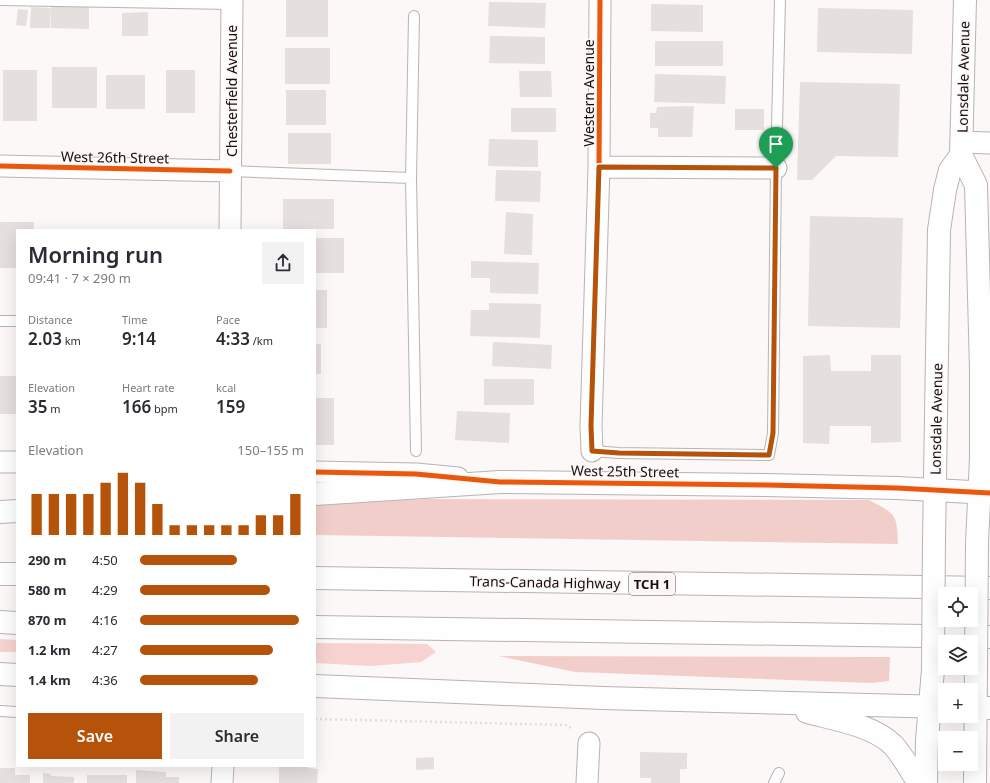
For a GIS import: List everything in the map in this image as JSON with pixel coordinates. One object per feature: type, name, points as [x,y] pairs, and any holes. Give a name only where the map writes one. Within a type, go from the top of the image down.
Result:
[{"type":"main road","name":"Lonsdale Avenue","points":[[965,0],[962,148],[976,185],[986,378],[981,458],[985,493],[977,542],[976,669],[979,708],[975,783]]},
{"type":"main road","name":"Lonsdale Avenue","points":[[926,783],[927,740],[938,707],[933,670],[939,230],[945,190],[950,170],[962,148]]},
{"type":"main road","name":"West 25th Street","points":[[500,482],[766,485],[985,493]]},
{"type":"main road","points":[[316,494],[500,482]]},
{"type":"main road","points":[[0,512],[16,511]]},
{"type":"main road","points":[[0,574],[16,574]]},
{"type":"main road","name":"Trans-Canada Highway","points":[[316,578],[990,588]]},
{"type":"main road","points":[[0,622],[16,623]]},
{"type":"main road","points":[[316,627],[990,637]]},
{"type":"main road","points":[[0,674],[16,675]]},
{"type":"main road","points":[[316,686],[773,704],[938,707]]},
{"type":"main road","points":[[773,704],[872,730],[894,746],[919,783]]},
{"type":"street","name":"Western Avenue","points":[[592,451],[591,418],[599,167],[600,0]]},
{"type":"street","name":"Chesterfield Avenue","points":[[230,229],[232,2]]},
{"type":"street","points":[[962,148],[990,142]]},
{"type":"street","name":"West 26th Street","points":[[0,166],[230,171]]},
{"type":"street","points":[[599,167],[776,168]]},
{"type":"street","points":[[0,462],[16,462]]},
{"type":"street","name":"West 25th Street","points":[[316,472],[416,474],[500,482]]},
{"type":"street","points":[[587,783],[589,743]]},
{"type":"street","points":[[222,783],[223,767]]},
{"type":"lane","points":[[0,0],[232,2]]},
{"type":"lane","points":[[592,451],[619,453],[769,455],[773,433],[776,168],[780,0]]},
{"type":"lane","points":[[414,16],[411,178],[416,451]]},
{"type":"lane","points":[[230,171],[411,178]]},
{"type":"lane","points":[[0,321],[16,321]]},
{"type":"lane","points":[[0,711],[16,712]]},
{"type":"lane","points":[[774,783],[779,773]]},
{"type":"path","points":[[316,719],[567,725],[589,743]]},
{"type":"shaded area","points":[[425,499],[869,500],[890,512],[893,516],[897,526],[898,544],[316,535],[316,505]]},
{"type":"shaded area","points":[[0,639],[16,640],[16,652],[0,652]]},
{"type":"shaded area","points":[[316,643],[427,644],[436,652],[421,662],[371,666],[316,663]]},
{"type":"shaded area","points":[[499,656],[890,657],[889,681],[872,683],[575,672]]},
{"type":"building","points":[[286,0],[328,0],[328,37],[286,37]]},
{"type":"building","points":[[489,2],[546,3],[545,28],[488,26]]},
{"type":"building","points":[[651,4],[703,5],[703,32],[651,31]]},
{"type":"building","points":[[51,5],[89,6],[89,29],[51,28]]},
{"type":"building","points":[[31,7],[51,8],[50,28],[30,28]]},
{"type":"building","points":[[818,8],[913,10],[912,54],[817,52]]},
{"type":"building","points":[[18,9],[28,10],[26,26],[16,25]]},
{"type":"building","points":[[148,12],[148,36],[122,36],[122,13]]},
{"type":"building","points":[[490,36],[545,37],[545,64],[489,63]]},
{"type":"building","points":[[655,41],[723,41],[723,66],[655,66]]},
{"type":"building","points":[[285,48],[330,48],[330,84],[285,84]]},
{"type":"building","points":[[52,67],[97,67],[97,108],[52,108]]},
{"type":"building","points":[[3,70],[37,70],[37,121],[3,121]]},
{"type":"building","points":[[166,70],[195,70],[195,113],[166,113]]},
{"type":"building","points":[[519,71],[551,71],[552,97],[520,97]]},
{"type":"building","points":[[655,74],[726,76],[725,104],[654,102]]},
{"type":"building","points":[[106,75],[145,75],[145,109],[106,109]]},
{"type":"building","points":[[800,82],[900,84],[898,157],[836,156],[812,180],[797,180]]},
{"type":"building","points":[[286,90],[326,90],[326,125],[286,125]]},
{"type":"building","points":[[694,106],[692,137],[658,137],[658,128],[650,128],[650,113],[656,113],[657,107]]},
{"type":"building","points":[[511,108],[556,108],[556,132],[511,132]]},
{"type":"building","points":[[735,109],[764,109],[764,130],[735,130]]},
{"type":"building","points":[[288,133],[331,133],[331,164],[288,164]]},
{"type":"building","points":[[489,139],[538,140],[538,167],[488,166]]},
{"type":"building","points":[[496,170],[541,171],[540,202],[495,201]]},
{"type":"building","points":[[283,199],[334,199],[334,229],[283,229]]},
{"type":"building","points":[[506,212],[533,214],[532,255],[504,254]]},
{"type":"building","points":[[810,216],[903,218],[900,328],[808,326]]},
{"type":"building","points":[[0,222],[34,222],[34,229],[16,229],[16,268],[0,268]]},
{"type":"building","points":[[316,238],[344,238],[344,273],[316,273]]},
{"type":"building","points":[[471,261],[539,263],[538,294],[490,293],[490,278],[471,278]]},
{"type":"building","points":[[316,290],[327,290],[327,328],[316,328]]},
{"type":"building","points":[[489,303],[541,304],[540,338],[470,336],[471,310],[489,310]]},
{"type":"building","points":[[493,342],[552,345],[551,369],[492,366]]},
{"type":"building","points":[[316,344],[321,344],[321,374],[316,374]]},
{"type":"building","points":[[830,355],[831,371],[871,371],[871,355],[901,355],[901,442],[871,443],[871,426],[830,426],[829,444],[803,443],[803,356]]},
{"type":"building","points":[[0,376],[16,376],[16,414],[0,414]]},
{"type":"building","points":[[484,379],[534,379],[534,405],[484,405]]},
{"type":"building","points":[[316,398],[334,398],[334,445],[316,445]]},
{"type":"building","points":[[457,411],[510,413],[509,443],[455,440]]},
{"type":"building","points":[[640,752],[687,753],[687,769],[680,769],[680,783],[651,783],[651,778],[640,778]]},
{"type":"building","points":[[434,757],[434,769],[416,770],[416,758]]},
{"type":"building","points":[[279,767],[307,767],[318,769],[317,783],[279,783]]},
{"type":"building","points":[[0,768],[15,768],[15,775],[30,775],[30,783],[0,783]]},
{"type":"building","points":[[136,770],[166,772],[166,777],[179,777],[179,783],[136,783]]},
{"type":"building","points":[[43,773],[51,774],[51,776],[74,777],[74,783],[43,783]]},
{"type":"building","points":[[87,775],[127,775],[127,783],[87,783]]},
{"type":"cycle path","points":[[592,451],[591,426],[599,167],[600,0]]},
{"type":"cycle path","points":[[0,166],[230,171]]},
{"type":"cycle path","points":[[316,472],[416,474],[500,482],[766,485],[897,488],[990,493]]},
{"type":"route","points":[[599,167],[776,168],[773,433],[769,455],[619,453],[592,451],[591,426],[599,167]]}]
